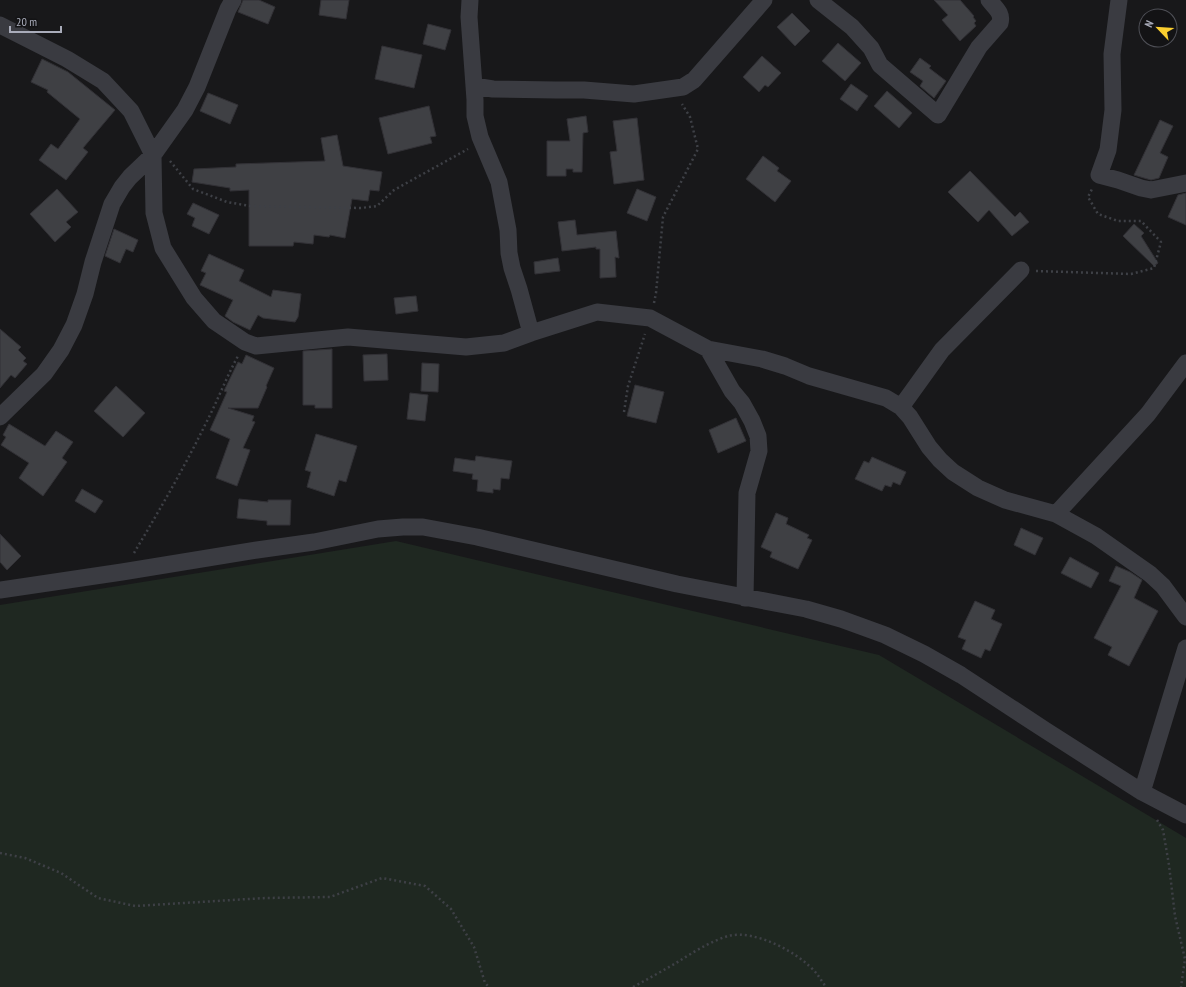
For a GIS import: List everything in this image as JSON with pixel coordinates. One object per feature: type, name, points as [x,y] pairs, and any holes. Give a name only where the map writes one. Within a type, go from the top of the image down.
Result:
[{"type":"street","points":[[0,417],[44,374],[61,350],[74,326],[112,204],[122,187],[156,151],[185,110],[197,87],[232,0]]},
{"type":"street","points":[[470,0],[469,17],[475,116],[480,137],[499,182],[508,230],[509,253],[512,268],[531,333]]},
{"type":"street","points":[[474,86],[493,89],[584,90],[634,94],[683,87],[694,80],[764,0]]},
{"type":"street","points":[[818,0],[852,27],[871,48],[880,65],[938,115],[980,47],[1000,23],[1000,14],[989,0]]},
{"type":"street","points":[[1119,0],[1112,54],[1113,110],[1108,150],[1099,174],[1151,190],[1186,183]]},
{"type":"street","points":[[0,25],[67,59],[103,82],[131,111],[156,151],[154,213],[163,248],[194,298],[214,321],[245,342],[256,346],[348,337],[466,347],[504,343],[597,312],[650,318],[708,349],[762,359],[785,366],[809,376],[886,398],[901,407],[910,417],[929,447],[953,472],[978,488],[1005,500],[1056,514],[1096,536],[1150,574],[1162,586],[1186,617]]},
{"type":"street","points":[[901,407],[942,350],[1021,270]]},
{"type":"street","points":[[708,349],[732,391],[742,403],[758,436],[759,451],[747,493],[745,598]]},
{"type":"street","points":[[1056,514],[1148,414],[1186,363]]},
{"type":"street","points":[[0,590],[314,542],[378,529],[422,527],[477,537],[677,584],[806,609],[841,619],[885,635],[962,675],[1142,792],[1186,815]]},
{"type":"street","points":[[1142,792],[1186,648]]},
{"type":"path","points":[[624,412],[628,386],[650,318],[656,292],[663,217],[698,149],[690,117],[672,89]]},
{"type":"path","points":[[156,151],[193,189],[227,202],[250,206],[361,208],[377,206],[394,190],[466,151],[480,137]]},
{"type":"path","points":[[1021,270],[1131,274],[1154,268],[1161,242],[1141,221],[1118,221],[1098,214],[1091,203],[1088,197],[1099,174]]},
{"type":"path","points":[[122,572],[206,425],[226,379],[245,342]]},
{"type":"path","points":[[1156,818],[1163,830],[1175,916],[1186,959],[1181,987]]},
{"type":"path","points":[[0,853],[25,858],[61,873],[98,898],[135,906],[265,898],[330,897],[382,878],[425,886],[451,909],[474,947],[485,983],[489,987]]},
{"type":"path","points":[[633,987],[702,948],[728,936],[742,935],[755,937],[780,945],[798,957],[817,973],[826,987]]},
{"type":"shaded area","points":[[396,541],[879,655],[1186,838],[1186,987],[0,987],[0,605]]},
{"type":"building","points":[[243,0],[259,0],[275,7],[268,24],[238,12]]},
{"type":"building","points":[[321,0],[349,0],[346,19],[319,15]]},
{"type":"building","points":[[934,0],[960,0],[974,16],[973,17],[976,21],[974,23],[976,26],[960,41],[942,20],[948,15]]},
{"type":"building","points":[[792,13],[810,31],[795,46],[777,27]]},
{"type":"building","points":[[428,24],[451,30],[445,50],[423,44]]},
{"type":"building","points":[[838,43],[861,63],[845,81],[822,61]]},
{"type":"building","points":[[382,46],[422,55],[414,88],[375,79]]},
{"type":"building","points":[[762,56],[781,73],[768,87],[765,85],[759,92],[743,77]]},
{"type":"building","points":[[920,58],[931,66],[929,68],[946,81],[934,98],[920,86],[923,81],[910,72]]},
{"type":"building","points":[[42,59],[68,72],[115,110],[83,148],[88,152],[66,180],[39,160],[51,144],[58,149],[80,119],[47,92],[48,90],[31,82]]},
{"type":"building","points":[[851,84],[868,96],[857,111],[840,99]]},
{"type":"building","points":[[887,91],[912,113],[899,128],[874,106]]},
{"type":"building","points":[[208,93],[238,105],[230,124],[200,111]]},
{"type":"building","points":[[429,106],[436,136],[430,137],[432,143],[388,154],[379,118]]},
{"type":"building","points":[[586,116],[588,132],[583,133],[582,172],[573,172],[573,169],[566,169],[566,176],[547,176],[547,141],[570,141],[567,119]]},
{"type":"building","points":[[637,118],[644,180],[614,184],[610,152],[617,151],[613,121]]},
{"type":"building","points":[[1160,120],[1173,126],[1160,153],[1168,157],[1159,178],[1151,180],[1134,175]]},
{"type":"building","points":[[337,135],[343,166],[382,172],[379,191],[370,190],[368,201],[352,199],[345,238],[330,235],[329,237],[314,235],[313,244],[294,242],[293,246],[249,246],[249,190],[230,191],[230,188],[192,182],[194,169],[236,167],[236,164],[325,161],[321,138]]},
{"type":"building","points":[[763,156],[779,168],[777,171],[791,181],[775,202],[746,179]]},
{"type":"building","points":[[970,171],[1015,217],[1020,212],[1029,222],[1012,236],[989,210],[978,222],[948,192]]},
{"type":"building","points":[[57,189],[78,212],[66,222],[71,227],[55,242],[30,214]]},
{"type":"building","points":[[637,189],[656,197],[647,221],[627,213]]},
{"type":"building","points":[[1186,193],[1186,225],[1168,217],[1178,195]]},
{"type":"building","points":[[193,203],[219,215],[209,234],[192,226],[195,218],[187,214]]},
{"type":"building","points":[[575,220],[577,235],[616,231],[619,258],[615,257],[616,277],[600,278],[600,249],[596,249],[596,247],[562,251],[558,222]]},
{"type":"building","points":[[1134,224],[1144,233],[1141,236],[1158,263],[1154,266],[1123,236]]},
{"type":"building","points":[[114,229],[138,240],[133,252],[126,249],[120,263],[105,256]]},
{"type":"building","points":[[209,254],[244,270],[239,281],[271,297],[273,290],[301,294],[298,317],[295,322],[263,318],[258,315],[250,330],[233,322],[225,316],[233,300],[200,285],[206,273],[201,271]]},
{"type":"building","points":[[558,258],[560,271],[535,274],[534,262]]},
{"type":"building","points":[[416,296],[418,311],[396,314],[394,298]]},
{"type":"building","points":[[0,329],[21,347],[18,350],[26,358],[23,361],[27,364],[15,378],[11,375],[0,388]]},
{"type":"building","points":[[332,349],[332,408],[315,408],[315,405],[303,405],[303,351]]},
{"type":"building","points":[[387,354],[388,380],[364,381],[363,355]]},
{"type":"building","points":[[246,355],[274,368],[258,408],[228,408],[254,416],[252,421],[255,422],[243,448],[250,450],[237,486],[216,478],[230,439],[210,430],[227,392],[224,391],[238,362],[242,364]]},
{"type":"building","points":[[422,363],[439,364],[438,392],[421,391]]},
{"type":"building","points":[[635,385],[664,392],[656,423],[627,416]]},
{"type":"building","points":[[116,386],[145,413],[123,437],[94,411]]},
{"type":"building","points":[[410,393],[428,395],[425,421],[407,419]]},
{"type":"building","points":[[736,418],[746,441],[718,453],[709,430]]},
{"type":"building","points":[[9,424],[45,446],[56,431],[73,442],[62,458],[67,462],[43,496],[19,478],[29,463],[1,445],[6,437],[3,435]]},
{"type":"building","points":[[316,434],[357,446],[346,482],[339,480],[334,496],[307,487],[311,472],[305,470]]},
{"type":"building","points":[[476,456],[512,461],[509,479],[501,478],[500,490],[493,489],[493,493],[477,491],[478,480],[472,479],[473,474],[453,471],[455,458],[475,461]]},
{"type":"building","points":[[872,457],[906,472],[900,485],[893,482],[891,487],[885,485],[882,491],[855,479],[864,461],[869,463]]},
{"type":"building","points":[[82,489],[103,501],[95,513],[75,501]]},
{"type":"building","points":[[239,499],[268,502],[268,500],[291,500],[290,525],[267,525],[267,521],[237,518]]},
{"type":"building","points":[[776,513],[788,518],[786,524],[809,535],[807,538],[812,540],[798,569],[770,557],[772,552],[761,547]]},
{"type":"building","points":[[1021,528],[1043,538],[1035,555],[1014,545]]},
{"type":"building","points":[[0,534],[21,556],[7,570],[0,562]]},
{"type":"building","points":[[1070,557],[1099,573],[1091,588],[1061,573]]},
{"type":"building","points":[[1116,566],[1130,572],[1142,580],[1134,598],[1158,611],[1129,666],[1108,655],[1112,647],[1094,638],[1121,586],[1109,581]]},
{"type":"building","points":[[975,601],[995,610],[991,619],[1002,624],[990,651],[985,649],[981,658],[962,649],[966,640],[958,637]]}]
